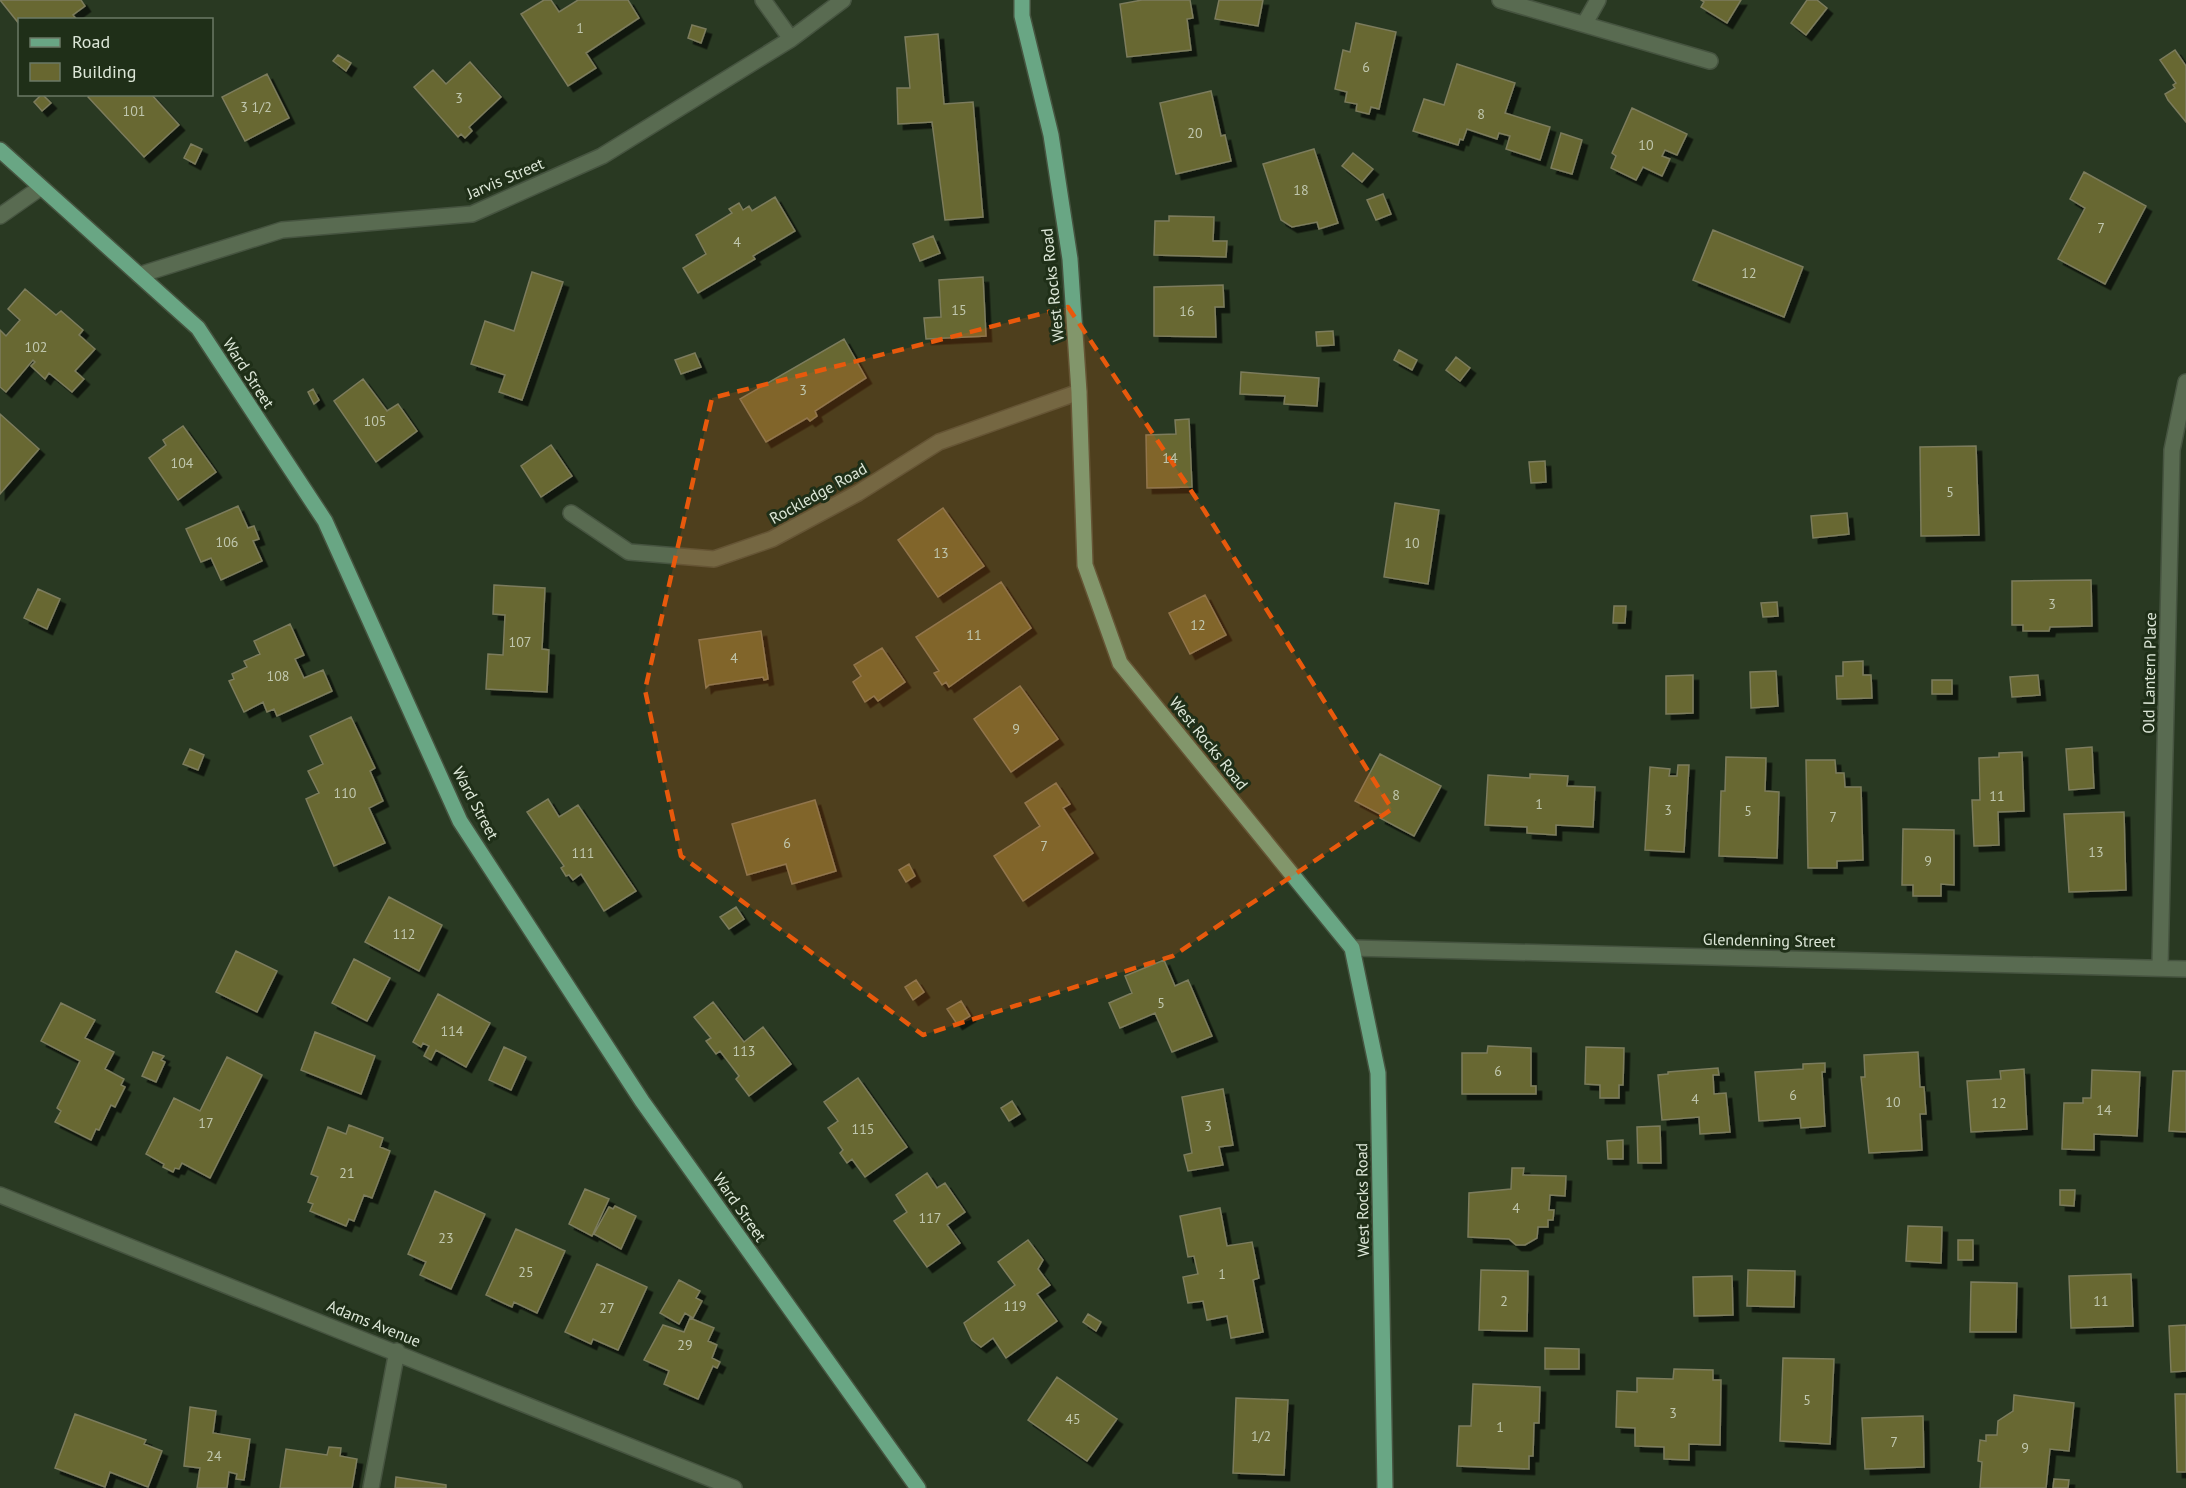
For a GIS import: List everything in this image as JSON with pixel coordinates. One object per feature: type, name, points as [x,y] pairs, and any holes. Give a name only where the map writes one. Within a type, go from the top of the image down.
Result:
[{"type":"main road","name":"West Rocks Road","points":[[1022,0],[1022,16],[1051,135],[1070,259],[1079,392],[1085,565],[1120,663],[1352,948],[1378,1073],[1385,1488]]},
{"type":"main road","name":"Ward Street","points":[[0,150],[198,328],[325,521],[467,831],[642,1101],[918,1488]]},
{"type":"street","points":[[763,0],[791,39]]},
{"type":"street","name":"Jarvis Street","points":[[139,275],[282,230],[472,214],[602,156],[791,39],[843,0]]},
{"type":"street","points":[[1500,0],[1710,61]]},
{"type":"street","points":[[1585,23],[1599,0]]},
{"type":"street","points":[[0,216],[40,188]]},
{"type":"street","name":"Old Lantern Place","points":[[2160,967],[2172,450],[2186,382]]},
{"type":"street","name":"Rockledge Road","points":[[571,513],[629,552],[714,559],[772,539],[858,493],[939,442],[1079,392]]},
{"type":"street","name":"Glendenning Street","points":[[1352,948],[2186,969]]},
{"type":"street","name":"Adams Avenue","points":[[0,1195],[397,1351],[734,1488]]},
{"type":"street","points":[[371,1488],[397,1351]]},
{"type":"highlighted area","points":[[1068,307],[1204,510],[1392,809],[1173,956],[923,1035],[681,856],[645,690],[712,398]]},
{"type":"building","points":[[0,0],[81,0],[85,6],[73,15],[75,18],[18,18],[18,22]]},
{"type":"building","points":[[544,0],[551,0],[559,12],[578,0],[628,0],[639,18],[586,53],[596,68],[568,86],[521,14]]},
{"type":"building","points":[[1142,0],[1190,0],[1193,18],[1187,19],[1191,50],[1127,57],[1120,4]]},
{"type":"building","points":[[1219,0],[1263,0],[1258,26],[1215,19]]},
{"type":"building","points":[[1701,0],[1741,0],[1727,23],[1701,7],[1704,2]]},
{"type":"building","points":[[1807,0],[1817,0],[1827,8],[1806,35],[1791,23]]},
{"type":"building","points":[[1356,23],[1396,32],[1379,109],[1371,107],[1369,114],[1356,111],[1357,104],[1345,102],[1347,92],[1335,89],[1343,50],[1350,52]]},
{"type":"building","points":[[692,25],[706,29],[701,43],[688,38]]},
{"type":"building","points":[[938,34],[944,104],[973,102],[983,217],[945,220],[932,122],[898,124],[897,88],[910,88],[905,37]]},
{"type":"building","points":[[2175,50],[2186,66],[2186,122],[2165,94],[2175,88],[2173,85],[2176,83],[2160,60]]},
{"type":"building","points":[[338,55],[351,63],[346,71],[333,61]]},
{"type":"building","points":[[470,62],[501,97],[469,127],[472,131],[465,138],[461,134],[458,137],[414,87],[433,70],[446,84]]},
{"type":"building","points":[[1457,64],[1515,83],[1505,113],[1550,127],[1540,160],[1506,149],[1510,136],[1499,133],[1497,139],[1467,129],[1463,140],[1460,139],[1458,145],[1413,131],[1424,99],[1444,105]]},
{"type":"building","points":[[267,74],[289,118],[245,141],[222,97]]},
{"type":"building","points":[[1211,91],[1221,136],[1225,135],[1231,161],[1176,174],[1160,103]]},
{"type":"building","points":[[40,96],[44,96],[51,103],[42,111],[34,102]]},
{"type":"building","points":[[153,96],[179,125],[144,157],[88,97]]},
{"type":"building","points":[[1632,108],[1687,134],[1677,155],[1665,150],[1662,156],[1670,159],[1662,176],[1643,167],[1636,180],[1611,168],[1616,156],[1612,153]]},
{"type":"building","points":[[1561,133],[1582,140],[1572,174],[1551,168]]},
{"type":"building","points":[[191,144],[202,149],[195,164],[184,158]]},
{"type":"building","points":[[1314,149],[1338,223],[1319,229],[1317,222],[1292,227],[1281,220],[1263,164]]},
{"type":"building","points":[[1353,153],[1373,169],[1362,182],[1342,166]]},
{"type":"building","points":[[2084,172],[2146,206],[2105,284],[2058,259],[2085,208],[2070,199]]},
{"type":"building","points":[[1383,194],[1391,214],[1376,220],[1367,200]]},
{"type":"building","points":[[775,197],[795,231],[753,256],[755,259],[698,293],[683,268],[706,254],[696,235],[732,213],[729,209],[739,203],[743,210],[749,206],[752,211]]},
{"type":"building","points":[[1169,216],[1214,217],[1213,241],[1227,241],[1226,257],[1154,255],[1155,221],[1169,221]]},
{"type":"building","points":[[1713,230],[1803,267],[1784,317],[1693,280]]},
{"type":"building","points":[[933,236],[940,253],[920,261],[913,244]]},
{"type":"building","points":[[532,272],[563,282],[522,400],[499,392],[505,375],[471,364],[485,321],[514,331]]},
{"type":"building","points":[[983,277],[986,336],[926,339],[924,318],[941,317],[939,280]]},
{"type":"building","points":[[1223,285],[1224,307],[1215,307],[1216,337],[1154,336],[1154,287]]},
{"type":"building","points":[[25,289],[56,315],[61,311],[83,330],[79,335],[95,349],[75,371],[84,379],[72,392],[49,373],[45,379],[31,366],[35,362],[33,360],[6,392],[0,387],[0,330],[6,336],[20,320],[8,309]]},
{"type":"building","points":[[1333,331],[1334,345],[1317,346],[1316,332]]},
{"type":"building","points":[[844,339],[866,378],[815,411],[817,416],[810,421],[807,418],[766,442],[740,399]]},
{"type":"building","points":[[1399,350],[1417,360],[1412,370],[1394,360]]},
{"type":"building","points":[[695,353],[701,367],[681,374],[675,360]]},
{"type":"building","points":[[1456,357],[1470,368],[1460,381],[1446,370]]},
{"type":"building","points":[[1241,372],[1319,378],[1317,406],[1284,404],[1285,396],[1240,394]]},
{"type":"building","points":[[363,379],[387,411],[398,404],[417,431],[376,462],[334,401]]},
{"type":"building","points":[[313,389],[319,400],[314,404],[308,392]]},
{"type":"building","points":[[0,414],[39,449],[0,494]]},
{"type":"building","points":[[1189,419],[1192,487],[1147,488],[1146,435],[1176,434],[1175,420]]},
{"type":"building","points":[[183,426],[216,472],[178,500],[149,458],[166,445],[163,440]]},
{"type":"building","points":[[551,445],[572,476],[541,497],[521,466]]},
{"type":"building","points":[[1976,446],[1979,535],[1921,536],[1920,447]]},
{"type":"building","points":[[1545,461],[1546,482],[1531,483],[1529,462]]},
{"type":"building","points":[[1395,503],[1439,510],[1428,584],[1384,577]]},
{"type":"building","points":[[238,506],[248,528],[254,526],[259,539],[253,541],[262,561],[221,580],[211,558],[201,562],[186,529]]},
{"type":"building","points":[[943,508],[984,566],[938,597],[898,540]]},
{"type":"building","points":[[1847,513],[1849,534],[1813,538],[1811,516]]},
{"type":"building","points":[[2091,580],[2092,626],[2050,627],[2049,631],[2023,631],[2023,625],[2012,625],[2012,581]]},
{"type":"building","points":[[1001,582],[1031,628],[949,687],[946,682],[942,685],[934,673],[939,671],[916,637]]},
{"type":"building","points":[[494,585],[545,588],[542,649],[549,650],[547,692],[486,689],[488,654],[503,655],[505,615],[493,614]]},
{"type":"building","points":[[38,589],[60,599],[47,629],[24,618]]},
{"type":"building","points":[[1205,595],[1226,635],[1190,654],[1169,613]]},
{"type":"building","points":[[1777,602],[1778,616],[1763,617],[1761,603]]},
{"type":"building","points":[[1614,606],[1626,606],[1625,623],[1613,623]]},
{"type":"building","points":[[290,624],[304,655],[295,659],[304,678],[323,670],[332,691],[277,716],[274,709],[267,712],[263,702],[244,712],[229,681],[234,679],[232,674],[247,667],[244,661],[260,654],[254,641]]},
{"type":"building","points":[[761,631],[768,679],[764,680],[763,677],[709,685],[706,688],[699,640]]},
{"type":"building","points":[[882,648],[905,682],[878,701],[874,696],[865,702],[853,682],[861,676],[854,665]]},
{"type":"building","points":[[1863,661],[1863,675],[1871,675],[1872,698],[1837,699],[1836,676],[1843,676],[1843,662]]},
{"type":"building","points":[[1776,671],[1778,706],[1751,708],[1750,672]]},
{"type":"building","points":[[1693,675],[1693,713],[1666,714],[1666,676]]},
{"type":"building","points":[[2038,675],[2040,695],[2012,697],[2010,677]]},
{"type":"building","points":[[1932,680],[1952,680],[1952,694],[1932,694]]},
{"type":"building","points":[[1020,686],[1058,739],[1011,772],[974,719]]},
{"type":"building","points":[[351,717],[375,768],[370,771],[383,801],[369,808],[385,843],[334,866],[306,799],[319,793],[308,771],[323,764],[310,736]]},
{"type":"building","points":[[2092,747],[2094,788],[2069,790],[2066,749]]},
{"type":"building","points":[[190,749],[204,755],[198,770],[183,764]]},
{"type":"building","points":[[2022,752],[2024,811],[1998,812],[1999,845],[1974,846],[1972,800],[1980,800],[1979,758],[1999,757],[1999,753]]},
{"type":"building","points":[[1380,754],[1441,786],[1414,836],[1380,818],[1382,815],[1355,801]]},
{"type":"building","points":[[1726,757],[1766,758],[1765,791],[1779,792],[1777,858],[1719,856],[1721,791],[1725,791]]},
{"type":"building","points":[[1806,760],[1835,760],[1836,773],[1844,773],[1845,787],[1861,787],[1863,860],[1837,861],[1837,868],[1808,868]]},
{"type":"building","points":[[1678,765],[1689,765],[1684,852],[1645,850],[1650,767],[1670,769],[1669,776],[1677,776]]},
{"type":"building","points":[[1530,774],[1568,776],[1567,786],[1595,787],[1593,827],[1556,825],[1556,835],[1527,833],[1527,827],[1485,825],[1488,775],[1530,778]]},
{"type":"building","points":[[1056,783],[1070,804],[1063,808],[1093,853],[1023,901],[994,856],[1040,826],[1025,803]]},
{"type":"building","points":[[548,799],[559,817],[578,805],[636,891],[604,911],[581,874],[573,880],[569,875],[566,876],[561,868],[564,866],[527,812]]},
{"type":"building","points":[[815,800],[836,871],[792,884],[786,864],[747,875],[732,824]]},
{"type":"building","points":[[2124,812],[2126,890],[2069,892],[2064,814]]},
{"type":"building","points":[[1903,829],[1954,830],[1954,885],[1941,884],[1941,896],[1913,896],[1913,885],[1902,885]]},
{"type":"building","points":[[909,864],[915,876],[906,882],[899,870]]},
{"type":"building","points":[[389,897],[442,925],[419,971],[365,942]]},
{"type":"building","points":[[736,907],[744,919],[729,929],[720,917]]},
{"type":"building","points":[[236,951],[277,971],[257,1012],[216,992]]},
{"type":"building","points":[[354,959],[390,978],[367,1021],[332,1003]]},
{"type":"building","points":[[1164,960],[1175,986],[1188,980],[1212,1036],[1172,1052],[1155,1013],[1120,1028],[1109,1003],[1132,993],[1125,976]]},
{"type":"building","points":[[916,980],[924,992],[913,1000],[905,987]]},
{"type":"building","points":[[438,994],[490,1023],[466,1067],[436,1050],[431,1060],[424,1056],[429,1046],[423,1043],[421,1047],[413,1042]]},
{"type":"building","points":[[961,1001],[970,1016],[957,1024],[947,1009]]},
{"type":"building","points":[[713,1002],[744,1042],[763,1027],[791,1064],[749,1096],[736,1079],[739,1076],[720,1051],[716,1054],[706,1041],[711,1038],[694,1017]]},
{"type":"building","points":[[61,1003],[95,1020],[85,1038],[114,1052],[105,1069],[124,1079],[121,1085],[125,1087],[115,1107],[111,1105],[99,1130],[96,1129],[91,1140],[55,1122],[61,1111],[57,1108],[80,1061],[41,1041]]},
{"type":"building","points":[[315,1032],[375,1056],[361,1094],[301,1070]]},
{"type":"building","points":[[1488,1046],[1531,1048],[1531,1086],[1536,1086],[1536,1094],[1462,1094],[1462,1053],[1487,1053]]},
{"type":"building","points":[[504,1047],[526,1057],[511,1090],[489,1080]]},
{"type":"building","points":[[1586,1047],[1624,1048],[1623,1085],[1619,1085],[1619,1098],[1600,1098],[1600,1085],[1585,1084]]},
{"type":"building","points":[[153,1052],[164,1056],[161,1060],[165,1062],[156,1082],[142,1076]]},
{"type":"building","points":[[1918,1052],[1920,1087],[1924,1087],[1926,1114],[1920,1114],[1922,1150],[1869,1153],[1861,1077],[1865,1077],[1864,1055]]},
{"type":"building","points":[[227,1057],[262,1075],[210,1178],[182,1163],[179,1169],[175,1168],[173,1172],[163,1167],[164,1164],[146,1154],[174,1098],[200,1111]]},
{"type":"building","points":[[1825,1063],[1825,1072],[1822,1072],[1825,1126],[1801,1128],[1800,1118],[1759,1121],[1755,1072],[1803,1069],[1803,1064]]},
{"type":"building","points":[[1718,1068],[1719,1075],[1713,1075],[1714,1094],[1726,1093],[1730,1132],[1700,1134],[1699,1117],[1662,1120],[1658,1075],[1668,1074],[1668,1072]]},
{"type":"building","points":[[2024,1069],[2027,1129],[1971,1132],[1967,1081],[2001,1079],[2000,1071]]},
{"type":"building","points":[[2092,1070],[2140,1072],[2137,1136],[2094,1134],[2094,1150],[2062,1149],[2064,1103],[2083,1103],[2083,1098],[2091,1098]]},
{"type":"building","points":[[2173,1071],[2186,1071],[2186,1132],[2169,1131]]},
{"type":"building","points":[[858,1078],[907,1147],[865,1177],[852,1159],[847,1163],[840,1153],[843,1150],[828,1128],[838,1121],[824,1102]]},
{"type":"building","points":[[1223,1089],[1233,1145],[1219,1147],[1223,1165],[1188,1171],[1184,1155],[1192,1153],[1182,1097]]},
{"type":"building","points":[[1012,1101],[1020,1114],[1009,1121],[1001,1108]]},
{"type":"building","points":[[349,1125],[383,1138],[380,1147],[390,1151],[372,1198],[364,1195],[354,1221],[349,1219],[346,1226],[310,1211],[313,1204],[308,1202],[318,1177],[311,1174],[328,1127],[346,1134]]},
{"type":"building","points":[[1660,1126],[1661,1163],[1638,1163],[1637,1127]]},
{"type":"building","points":[[1623,1140],[1623,1159],[1608,1159],[1607,1141]]},
{"type":"building","points":[[1512,1168],[1524,1168],[1523,1175],[1566,1176],[1565,1196],[1550,1195],[1549,1210],[1554,1210],[1553,1220],[1548,1220],[1548,1227],[1538,1227],[1537,1238],[1525,1245],[1516,1245],[1509,1239],[1468,1237],[1469,1193],[1511,1189]]},
{"type":"building","points":[[927,1173],[937,1188],[945,1183],[965,1212],[947,1225],[960,1243],[927,1267],[894,1221],[907,1212],[896,1195]]},
{"type":"building","points":[[585,1189],[609,1199],[592,1236],[569,1224]]},
{"type":"building","points":[[2060,1190],[2075,1190],[2074,1206],[2060,1205]]},
{"type":"building","points":[[435,1191],[485,1214],[451,1289],[420,1275],[426,1262],[408,1254]]},
{"type":"building","points":[[615,1206],[636,1216],[621,1249],[594,1234],[609,1207],[613,1209]]},
{"type":"building","points":[[1220,1208],[1227,1246],[1252,1242],[1259,1278],[1253,1280],[1263,1332],[1231,1338],[1227,1316],[1207,1320],[1203,1301],[1188,1303],[1183,1277],[1198,1274],[1194,1256],[1188,1257],[1180,1216]]},
{"type":"building","points":[[1908,1226],[1942,1227],[1941,1263],[1906,1261]]},
{"type":"building","points":[[516,1229],[565,1251],[537,1313],[514,1302],[512,1307],[486,1295]]},
{"type":"building","points":[[1028,1240],[1043,1260],[1038,1269],[1050,1285],[1037,1294],[1057,1321],[1006,1358],[993,1338],[981,1347],[972,1340],[964,1323],[1015,1285],[998,1262]]},
{"type":"building","points":[[1958,1240],[1973,1240],[1973,1260],[1958,1260]]},
{"type":"building","points":[[597,1264],[647,1287],[618,1350],[593,1339],[591,1344],[565,1332]]},
{"type":"building","points":[[1481,1270],[1528,1271],[1527,1331],[1479,1330]]},
{"type":"building","points":[[1748,1270],[1795,1271],[1794,1307],[1747,1306]]},
{"type":"building","points":[[2131,1274],[2133,1326],[2071,1328],[2069,1276]]},
{"type":"building","points":[[1732,1276],[1733,1315],[1694,1316],[1693,1277]]},
{"type":"building","points":[[679,1280],[700,1291],[696,1298],[702,1301],[693,1318],[685,1313],[679,1324],[660,1313]]},
{"type":"building","points":[[1971,1282],[2017,1283],[2016,1332],[1970,1332]]},
{"type":"building","points":[[1088,1314],[1101,1322],[1096,1331],[1083,1322]]},
{"type":"building","points":[[690,1318],[714,1328],[708,1341],[717,1345],[712,1358],[720,1362],[717,1368],[713,1366],[698,1399],[664,1384],[669,1371],[644,1360],[663,1325],[684,1332]]},
{"type":"building","points":[[2186,1325],[2186,1371],[2171,1372],[2169,1326]]},
{"type":"building","points":[[1545,1348],[1579,1349],[1579,1369],[1545,1369]]},
{"type":"building","points":[[1783,1358],[1834,1359],[1830,1444],[1780,1441]]},
{"type":"building","points":[[1674,1369],[1713,1370],[1713,1380],[1721,1380],[1720,1445],[1689,1444],[1689,1460],[1664,1459],[1664,1447],[1635,1446],[1635,1428],[1616,1427],[1617,1391],[1637,1392],[1637,1378],[1673,1379]]},
{"type":"building","points":[[1057,1377],[1117,1419],[1087,1461],[1028,1420]]},
{"type":"building","points":[[1473,1384],[1540,1387],[1539,1423],[1534,1423],[1533,1456],[1529,1456],[1529,1469],[1457,1466],[1459,1426],[1471,1426]]},
{"type":"building","points":[[2175,1394],[2186,1394],[2186,1472],[2177,1472]]},
{"type":"building","points":[[2014,1395],[2074,1403],[2069,1451],[2050,1449],[2046,1488],[1980,1488],[1982,1462],[1978,1461],[1980,1440],[1986,1441],[1986,1435],[1997,1435],[1998,1421],[2013,1411]]},
{"type":"building","points":[[1236,1398],[1288,1400],[1284,1475],[1233,1473]]},
{"type":"building","points":[[190,1407],[216,1411],[213,1433],[250,1439],[244,1480],[236,1479],[237,1474],[229,1472],[227,1488],[197,1488],[200,1468],[184,1466]]},
{"type":"building","points":[[75,1414],[146,1440],[144,1444],[162,1451],[148,1487],[110,1472],[105,1487],[55,1468]]},
{"type":"building","points":[[1923,1416],[1924,1467],[1865,1469],[1862,1418]]},
{"type":"building","points":[[329,1447],[341,1448],[340,1456],[357,1459],[352,1488],[280,1488],[286,1449],[327,1455]]},
{"type":"building","points":[[396,1477],[446,1485],[446,1488],[395,1488]]},
{"type":"building","points":[[2054,1479],[2069,1480],[2068,1488],[2053,1488]]}]
